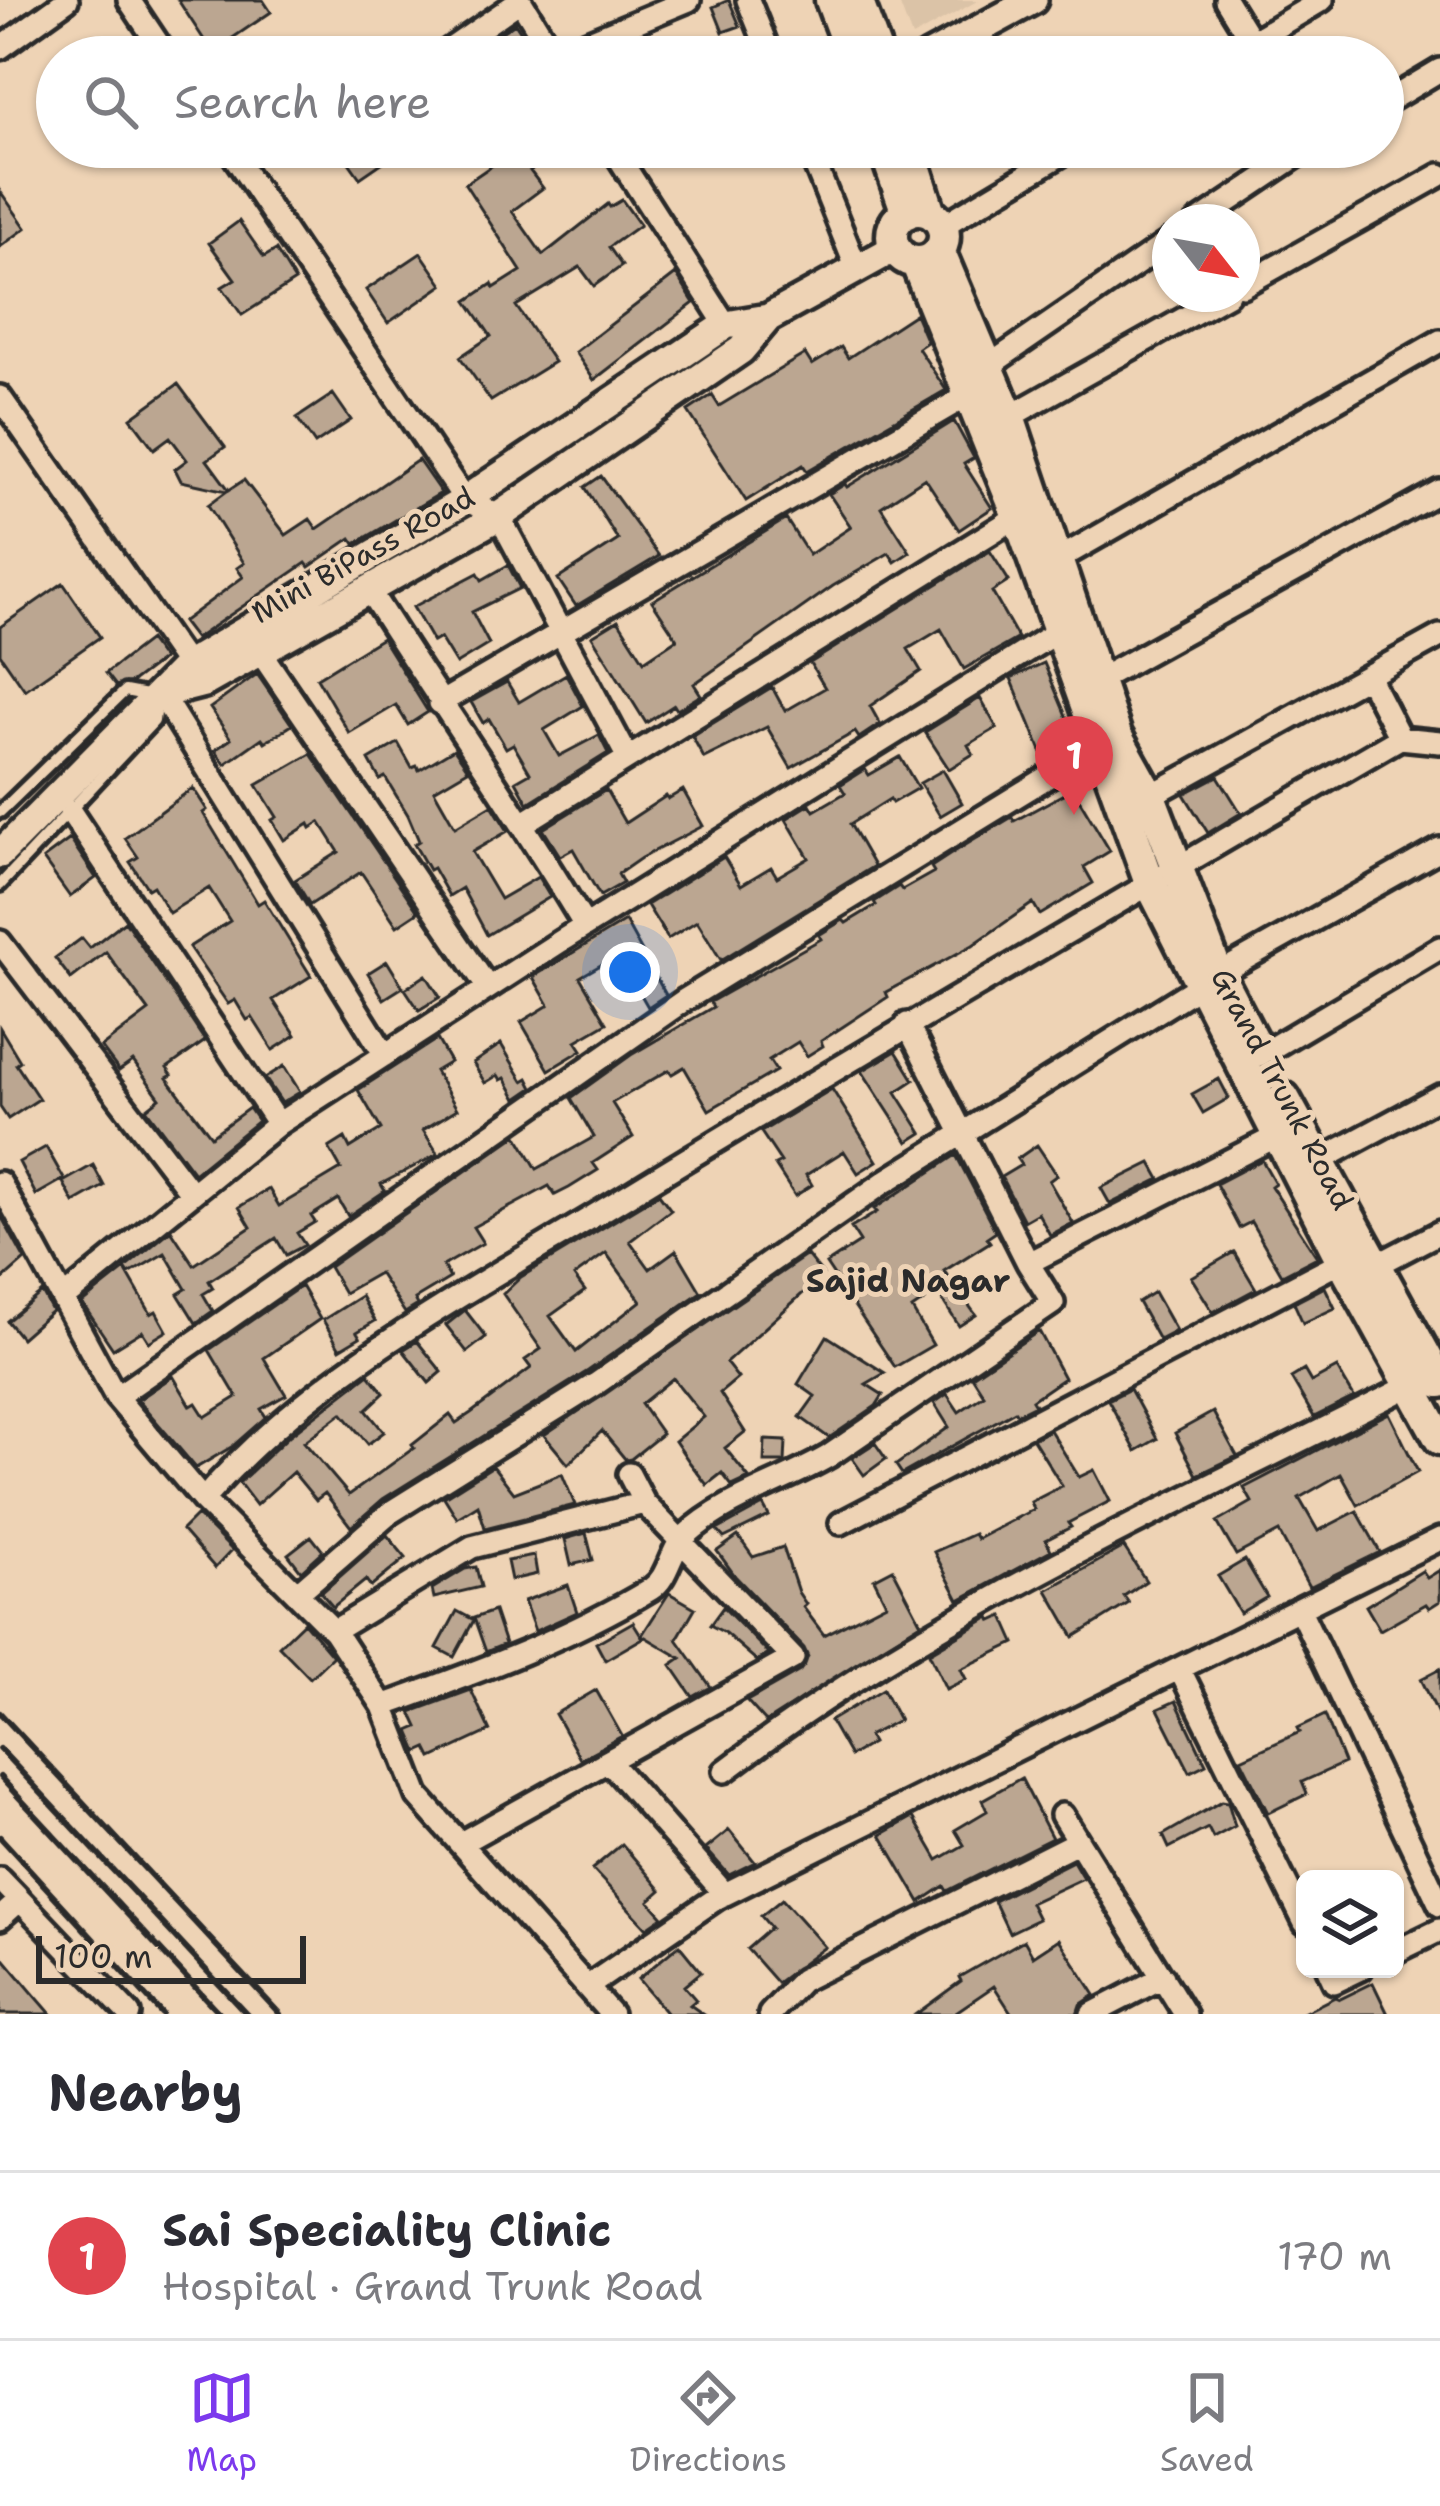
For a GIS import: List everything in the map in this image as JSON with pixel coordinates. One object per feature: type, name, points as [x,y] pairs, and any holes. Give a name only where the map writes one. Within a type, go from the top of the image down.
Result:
[{"type":"main road","points":[[831,0],[844,36]]},
{"type":"main road","points":[[857,0],[870,36]]},
{"type":"main road","points":[[893,168],[921,235],[970,394],[1150,883],[1209,980],[1342,1261],[1425,1384],[1440,1439]]},
{"type":"main road","name":"Grand Trunk Road","points":[[912,168],[921,235],[1009,417],[1116,734],[1180,866],[1209,980],[1260,1055],[1377,1265],[1425,1384]]},
{"type":"street","points":[[0,48],[67,0]]},
{"type":"street","points":[[129,0],[153,36]]},
{"type":"street","points":[[602,36],[689,0]]},
{"type":"street","points":[[748,0],[763,36]]},
{"type":"street","points":[[967,36],[1034,0]]},
{"type":"street","points":[[1226,0],[1248,36]]},
{"type":"street","points":[[1274,36],[1322,0]]},
{"type":"street","points":[[469,36],[520,1],[541,36]]},
{"type":"street","points":[[1404,91],[1440,70]]},
{"type":"street","points":[[242,168],[465,500],[499,517],[628,758]]},
{"type":"street","points":[[625,168],[726,325]]},
{"type":"street","points":[[817,168],[857,268]]},
{"type":"street","points":[[385,1055],[159,696],[187,665],[465,500],[726,325],[768,318],[1037,168]]},
{"type":"street","points":[[1225,204],[1279,168]]},
{"type":"street","points":[[1260,276],[1440,175]]},
{"type":"street","points":[[987,368],[1152,253]]},
{"type":"street","points":[[1009,417],[1196,312]]},
{"type":"street","name":"Mini BiPass Road","points":[[0,854],[159,696],[205,683],[499,517],[741,350],[768,318]]},
{"type":"street","points":[[1057,560],[1440,341]]},
{"type":"street","points":[[440,703],[970,394]]},
{"type":"street","points":[[0,397],[187,665]]},
{"type":"street","points":[[1100,679],[1440,491]]},
{"type":"street","points":[[524,824],[1018,516]]},
{"type":"street","points":[[369,590],[524,824],[585,926]]},
{"type":"street","points":[[65,1297],[278,1124],[1060,630]]},
{"type":"street","points":[[1150,796],[1440,636]]},
{"type":"street","points":[[259,650],[488,988]]},
{"type":"street","points":[[1368,676],[1400,738]]},
{"type":"street","points":[[203,1500],[242,1455],[384,1345],[907,1024],[1400,738],[1440,742]]},
{"type":"street","points":[[116,1397],[683,1001],[1100,745]]},
{"type":"street","points":[[70,811],[278,1124]]},
{"type":"street","points":[[298,1593],[391,1512],[596,1384],[886,1181],[1209,980],[1440,849]]},
{"type":"street","points":[[0,943],[192,1194]]},
{"type":"street","points":[[1260,1055],[1440,948]]},
{"type":"street","points":[[382,1706],[525,1654],[657,1586],[682,1538],[737,1499],[829,1456],[1053,1303],[1028,1263],[907,1024]]},
{"type":"street","points":[[1318,1161],[1440,1096]]},
{"type":"street","points":[[1028,1263],[1280,1134]]},
{"type":"street","points":[[0,1183],[116,1397],[203,1500],[334,1631],[382,1706],[418,1796],[611,2014]]},
{"type":"street","points":[[1377,1265],[1440,1232]]},
{"type":"street","points":[[841,1523],[1342,1261]]},
{"type":"street","points":[[724,1771],[802,1711],[950,1621],[1425,1384]]},
{"type":"street","points":[[461,1843],[793,1658],[644,1503],[629,1474]]},
{"type":"street","points":[[334,1631],[472,1546],[644,1503]]},
{"type":"street","points":[[587,1987],[725,1894],[1440,1539]]},
{"type":"street","points":[[1300,1610],[1440,1905]]},
{"type":"street","points":[[1180,1670],[1296,1905]]},
{"type":"street","points":[[610,1763],[725,1894]]},
{"type":"street","points":[[1062,1815],[1185,2014]]},
{"type":"street","points":[[770,2014],[802,1980],[1077,1841]]},
{"type":"street","points":[[0,1879],[129,2014]]},
{"type":"street","points":[[0,1918],[18,1902]]},
{"type":"street","points":[[1404,1948],[1440,1930]]},
{"type":"street","points":[[1092,2014],[1163,1978]]},
{"type":"lane","points":[[0,812],[125,691],[159,696],[154,722],[0,885]]},
{"type":"shaded area","points":[[898,0],[979,0],[914,36]]},
{"type":"building","points":[[178,0],[263,0],[271,12],[236,36],[202,36]]},
{"type":"building","points":[[729,0],[740,26],[723,32],[713,7]]},
{"type":"building","points":[[515,23],[524,36],[496,36]]},
{"type":"building","points":[[353,168],[375,168],[360,178]]},
{"type":"building","points":[[488,168],[534,168],[530,171],[543,188],[512,211],[543,255],[608,204],[622,200],[640,225],[609,247],[622,266],[594,286],[580,267],[516,306],[554,362],[491,401],[460,357],[491,336],[467,301],[521,271],[465,184]]},
{"type":"building","points":[[0,191],[26,228],[0,247]]},
{"type":"building","points":[[239,221],[264,257],[276,250],[295,281],[242,315],[222,287],[235,279],[209,243]]},
{"type":"building","points":[[421,253],[443,285],[388,323],[366,290]]},
{"type":"building","points":[[676,274],[694,303],[594,380],[575,352]]},
{"type":"building","points":[[915,314],[927,342],[918,348],[946,390],[807,471],[803,465],[746,501],[688,411],[712,395],[719,406],[805,354],[812,365],[841,347],[848,358]]},
{"type":"building","points":[[178,384],[225,447],[207,460],[229,490],[244,480],[286,535],[310,519],[317,529],[418,460],[441,493],[355,544],[351,538],[309,567],[306,563],[195,639],[182,622],[243,577],[237,568],[244,563],[208,505],[227,491],[181,481],[175,469],[187,460],[170,437],[154,449],[131,418]]},
{"type":"building","points":[[333,394],[351,420],[315,444],[297,418]]},
{"type":"building","points":[[954,421],[974,458],[964,464],[992,508],[959,530],[925,478],[881,507],[910,552],[895,562],[889,553],[833,586],[694,684],[701,695],[646,723],[592,636],[618,620],[644,661],[677,639],[652,601],[786,519],[809,555],[851,527],[829,494]]},
{"type":"building","points":[[601,476],[659,556],[576,606],[558,579],[618,540],[585,487]]},
{"type":"building","points":[[990,551],[1009,581],[992,592],[1018,638],[964,669],[941,629],[908,649],[921,671],[870,706],[880,724],[859,738],[855,732],[791,768],[767,727],[704,758],[692,736],[772,687],[785,711],[825,688],[810,663]]},
{"type":"building","points":[[508,565],[520,588],[472,612],[489,644],[456,664],[440,638],[433,642],[413,607],[478,573],[482,580]]},
{"type":"building","points":[[63,583],[100,637],[25,690],[0,654],[0,627]]},
{"type":"building","points":[[382,638],[428,712],[408,725],[396,705],[349,733],[317,678]]},
{"type":"building","points":[[149,640],[163,659],[132,682],[116,686],[106,673]]},
{"type":"building","points":[[1044,663],[1077,742],[1044,758],[1011,678]]},
{"type":"building","points":[[257,674],[292,725],[265,742],[262,738],[225,764],[215,750],[231,739],[210,708]]},
{"type":"building","points":[[566,674],[583,706],[544,730],[559,756],[599,735],[608,753],[528,803],[516,781],[530,773],[513,744],[506,748],[489,719],[483,723],[471,702],[507,682],[519,702]]},
{"type":"building","points":[[980,698],[997,728],[968,745],[973,754],[949,769],[925,732]]},
{"type":"building","points":[[398,743],[412,768],[419,770],[454,749],[466,766],[468,770],[434,790],[455,827],[492,805],[508,831],[472,852],[500,899],[538,877],[550,897],[487,935],[462,888],[449,896],[433,868],[429,870],[414,844],[419,841],[408,815],[369,760]]},
{"type":"building","points":[[311,754],[418,912],[397,926],[361,872],[310,905],[295,880],[339,852],[320,822],[284,840],[272,820],[277,817],[257,785]]},
{"type":"building","points":[[900,757],[918,788],[850,824],[874,866],[721,960],[697,921],[668,939],[647,905],[724,857],[741,885],[771,867],[777,877],[809,858],[786,819],[810,804],[814,811],[845,793],[840,785],[865,769],[869,775]]},
{"type":"building","points":[[943,770],[962,803],[940,816],[920,783]]},
{"type":"building","points":[[1218,776],[1241,813],[1208,833],[1184,794]]},
{"type":"building","points":[[193,788],[258,904],[264,900],[311,976],[273,1000],[296,1035],[273,1050],[252,1017],[247,1020],[235,1000],[228,1004],[189,947],[230,921],[209,888],[169,913],[153,886],[148,889],[130,862],[138,857],[125,838]]},
{"type":"building","points":[[1073,789],[1110,851],[1084,867],[1093,883],[1040,915],[1033,903],[973,945],[886,992],[888,997],[821,1041],[823,1046],[807,1056],[798,1042],[769,1060],[776,1071],[709,1110],[684,1067],[672,1074],[669,1070],[612,1103],[633,1137],[593,1163],[598,1170],[569,1188],[555,1195],[549,1186],[473,1227],[483,1243],[443,1266],[450,1278],[415,1299],[418,1305],[405,1313],[379,1273],[344,1293],[329,1267],[517,1135],[537,1169],[594,1137],[571,1098],[631,1055],[713,1007],[710,1002],[821,939],[819,935],[843,920],[846,923],[876,905],[899,886],[902,890],[934,872],[931,867],[1012,817],[1014,821]]},
{"type":"building","points":[[606,790],[625,823],[683,790],[703,826],[641,858],[618,874],[623,883],[600,896],[573,849],[560,856],[543,829]]},
{"type":"building","points":[[70,839],[96,878],[70,897],[43,859]]},
{"type":"building","points":[[125,921],[205,1041],[167,1068],[172,1075],[167,1078],[211,1136],[249,1108],[258,1121],[194,1173],[146,1109],[160,1098],[133,1061],[119,1071],[101,1047],[149,1011],[106,952],[71,979],[55,958],[82,938],[90,948]]},
{"type":"building","points":[[625,921],[666,995],[648,1007],[618,955],[580,977],[607,1023],[576,1041],[582,1050],[549,1070],[521,1022],[549,1005],[533,977]]},
{"type":"building","points":[[387,961],[403,987],[384,999],[368,973]]},
{"type":"building","points":[[426,975],[440,997],[419,1010],[405,989]]},
{"type":"building","points":[[0,1028],[39,1099],[8,1119],[0,1107]]},
{"type":"building","points":[[437,1039],[450,1062],[435,1071],[457,1109],[423,1130],[438,1154],[381,1184],[385,1191],[348,1216],[338,1199],[311,1216],[315,1222],[297,1233],[305,1245],[286,1255],[276,1238],[209,1281],[213,1288],[203,1294],[213,1311],[196,1323],[178,1294],[186,1289],[165,1253],[129,1274],[125,1268],[171,1230],[194,1265],[251,1227],[239,1207],[269,1189],[279,1206],[341,1169],[329,1148],[345,1138],[350,1148],[381,1129],[358,1090]]},
{"type":"building","points":[[501,1044],[523,1081],[528,1078],[533,1088],[517,1099],[505,1078],[498,1075],[485,1083],[473,1063]]},
{"type":"building","points":[[896,1051],[914,1080],[896,1092],[922,1133],[908,1142],[862,1071]]},
{"type":"building","points":[[284,1066],[300,1092],[282,1103],[265,1078]]},
{"type":"building","points":[[1219,1079],[1229,1098],[1203,1113],[1192,1094]]},
{"type":"building","points":[[832,1089],[877,1161],[858,1173],[844,1151],[806,1175],[812,1185],[795,1196],[761,1132]]},
{"type":"building","points":[[1037,1145],[1057,1175],[1049,1181],[1073,1223],[1050,1235],[1038,1213],[1024,1221],[1001,1177],[1021,1165],[1017,1159]]},
{"type":"building","points":[[46,1147],[64,1179],[36,1195],[19,1162]]},
{"type":"building","points":[[956,1155],[996,1232],[987,1238],[990,1242],[944,1271],[976,1315],[959,1326],[937,1292],[912,1309],[933,1345],[895,1367],[826,1264],[860,1242],[851,1228]]},
{"type":"building","points":[[1262,1160],[1275,1183],[1271,1186],[1317,1257],[1282,1275],[1251,1222],[1239,1228],[1216,1184]]},
{"type":"building","points":[[1151,1163],[1160,1179],[1110,1204],[1101,1188]]},
{"type":"building","points":[[93,1165],[104,1186],[74,1203],[63,1182]]},
{"type":"building","points":[[659,1194],[671,1210],[630,1241],[650,1269],[676,1250],[701,1292],[588,1371],[383,1499],[351,1527],[325,1493],[316,1500],[293,1472],[256,1505],[239,1483],[290,1435],[369,1374],[384,1393],[366,1410],[384,1432],[368,1444],[342,1413],[304,1442],[349,1495],[450,1415],[456,1423],[531,1368],[525,1360],[541,1349],[503,1294],[521,1277]],"holes":[[[606,1253],[641,1301],[576,1352],[550,1316],[585,1291],[574,1276]]]},
{"type":"building","points":[[0,1214],[25,1260],[0,1282]]},
{"type":"building","points":[[1234,1252],[1256,1289],[1213,1312],[1191,1277]]},
{"type":"building","points":[[807,1255],[823,1275],[726,1363],[738,1378],[720,1393],[745,1432],[725,1448],[749,1478],[732,1486],[722,1473],[707,1485],[690,1463],[675,1441],[704,1417],[673,1378],[641,1404],[662,1434],[631,1459],[626,1460],[602,1431],[568,1464],[544,1435]]},
{"type":"building","points":[[125,1269],[151,1314],[156,1311],[167,1331],[149,1342],[142,1331],[113,1349],[82,1303]]},
{"type":"building","points":[[301,1286],[320,1319],[264,1358],[286,1395],[261,1409],[266,1417],[233,1446],[196,1468],[138,1400],[173,1376],[191,1406],[196,1403],[205,1417],[237,1397],[209,1350]]},
{"type":"building","points":[[1325,1287],[1335,1308],[1303,1323],[1294,1303]]},
{"type":"building","points":[[42,1292],[52,1311],[21,1338],[7,1321]]},
{"type":"building","points":[[1154,1292],[1176,1331],[1159,1340],[1138,1302]]},
{"type":"building","points":[[361,1296],[375,1321],[340,1349],[323,1320]]},
{"type":"building","points":[[465,1310],[486,1337],[467,1352],[446,1325]]},
{"type":"building","points":[[1039,1331],[1064,1378],[1032,1400],[1035,1405],[1015,1411],[902,1474],[896,1465],[949,1427],[934,1403],[947,1394],[959,1412],[984,1395],[972,1376]]},
{"type":"building","points":[[827,1336],[885,1373],[866,1384],[883,1395],[876,1406],[829,1438],[800,1417],[815,1396],[798,1384]]},
{"type":"building","points":[[417,1341],[442,1372],[429,1383],[403,1350]]},
{"type":"building","points":[[1337,1368],[1354,1397],[1314,1417],[1291,1378],[1304,1370],[1311,1382]]},
{"type":"building","points":[[1130,1389],[1157,1439],[1136,1451],[1108,1400]]},
{"type":"building","points":[[1213,1412],[1237,1456],[1197,1475],[1175,1433]]},
{"type":"building","points":[[1389,1413],[1418,1472],[1358,1505],[1341,1474],[1299,1498],[1318,1531],[1357,1511],[1380,1552],[1309,1587],[1279,1532],[1236,1555],[1217,1522],[1252,1502],[1244,1488]]},
{"type":"building","points":[[1050,1430],[1079,1477],[1094,1470],[1110,1501],[1046,1540],[1051,1550],[959,1600],[934,1552],[974,1534],[977,1539],[1034,1509],[1031,1502],[1062,1486],[1033,1439]]},
{"type":"building","points":[[765,1440],[786,1441],[785,1462],[764,1462]]},
{"type":"building","points":[[875,1443],[886,1459],[864,1475],[852,1458]]},
{"type":"building","points":[[493,1466],[514,1493],[562,1474],[575,1505],[485,1528],[478,1505],[457,1518],[444,1497]]},
{"type":"building","points":[[763,1505],[769,1516],[724,1538],[717,1530]]},
{"type":"building","points":[[197,1515],[232,1550],[215,1568],[182,1530]]},
{"type":"building","points":[[586,1533],[593,1560],[571,1565],[565,1539]]},
{"type":"building","points":[[387,1535],[406,1558],[371,1587],[366,1580],[333,1607],[321,1593]]},
{"type":"building","points":[[311,1536],[323,1551],[301,1571],[288,1554]]},
{"type":"building","points":[[738,1536],[753,1557],[783,1547],[806,1604],[803,1607],[824,1635],[886,1603],[874,1579],[893,1569],[921,1623],[766,1722],[747,1701],[800,1671],[808,1657],[717,1551]]},
{"type":"building","points":[[1124,1547],[1146,1581],[1124,1596],[1129,1603],[1074,1637],[1047,1590]]},
{"type":"building","points":[[534,1556],[537,1574],[511,1580],[507,1561]]},
{"type":"building","points":[[1245,1560],[1267,1597],[1240,1613],[1218,1576]]},
{"type":"building","points":[[476,1567],[481,1587],[434,1598],[432,1589]]},
{"type":"building","points":[[1440,1570],[1440,1601],[1380,1630],[1366,1606],[1422,1571],[1427,1578]]},
{"type":"building","points":[[568,1585],[577,1612],[535,1631],[524,1601]]},
{"type":"building","points":[[669,1593],[695,1608],[677,1639],[711,1687],[693,1697],[671,1665],[681,1658],[642,1635]]},
{"type":"building","points":[[723,1607],[769,1654],[757,1661],[710,1625]]},
{"type":"building","points":[[457,1611],[474,1620],[454,1657],[437,1648]]},
{"type":"building","points":[[494,1611],[505,1644],[486,1652],[474,1618]]},
{"type":"building","points":[[1003,1616],[1015,1643],[961,1669],[966,1679],[946,1689],[929,1653],[990,1617],[992,1621]]},
{"type":"building","points":[[304,1622],[333,1656],[310,1678],[279,1646]]},
{"type":"building","points":[[633,1622],[643,1638],[605,1660],[596,1643]]},
{"type":"building","points":[[1440,1669],[1440,1718],[1421,1679]]},
{"type":"building","points":[[883,1689],[899,1720],[868,1736],[872,1743],[850,1756],[830,1721]]},
{"type":"building","points":[[471,1690],[490,1731],[432,1758],[427,1748],[418,1752],[409,1731],[418,1727],[411,1712]]},
{"type":"building","points":[[596,1690],[622,1736],[580,1759],[555,1714]]},
{"type":"building","points":[[1176,1701],[1206,1764],[1190,1772],[1158,1709]]},
{"type":"building","points":[[1325,1715],[1344,1763],[1302,1782],[1307,1794],[1268,1813],[1241,1759]]},
{"type":"building","points":[[1021,1778],[1052,1838],[947,1891],[944,1886],[920,1902],[881,1835],[913,1817],[938,1860],[964,1845],[955,1830],[987,1811],[982,1800]]},
{"type":"building","points":[[1222,1801],[1228,1802],[1235,1826],[1213,1838],[1208,1828],[1169,1848],[1163,1835]]},
{"type":"building","points":[[729,1830],[755,1862],[729,1875],[706,1849]]},
{"type":"building","points":[[622,1844],[661,1890],[649,1901],[663,1917],[647,1928],[592,1869]]},
{"type":"building","points":[[1073,1861],[1083,1878],[1030,1903],[1038,1919],[1009,1933],[994,1901]]},
{"type":"building","points":[[782,1899],[825,1947],[777,1983],[747,1949],[771,1928],[761,1916]]},
{"type":"building","points":[[1059,1939],[1095,1995],[1080,2005],[1077,2014],[1012,2014],[994,1986],[953,2014],[916,2014],[961,1981],[959,1977],[1024,1940],[1033,1956]]},
{"type":"building","points":[[679,1945],[701,1972],[684,1986],[696,2000],[690,2005],[703,2014],[667,2014],[638,1979]]},
{"type":"building","points":[[0,1954],[32,1992],[51,2014],[0,2014]]},
{"type":"building","points":[[1373,1983],[1388,2014],[1301,2014],[1335,1997],[1340,1999]]},
{"type":"railway","points":[[0,1713],[280,2014]]},
{"type":"railway","points":[[0,1749],[247,2014]]},
{"type":"railway","points":[[0,1777],[220,2014]]},
{"type":"railway","points":[[0,1837],[162,2014]]},
{"type":"place","name":"Sai Speciality Clinic","points":[[1074,815]]},
{"type":"district","name":"Sajid Nagar","points":[[908,1280]]}]
